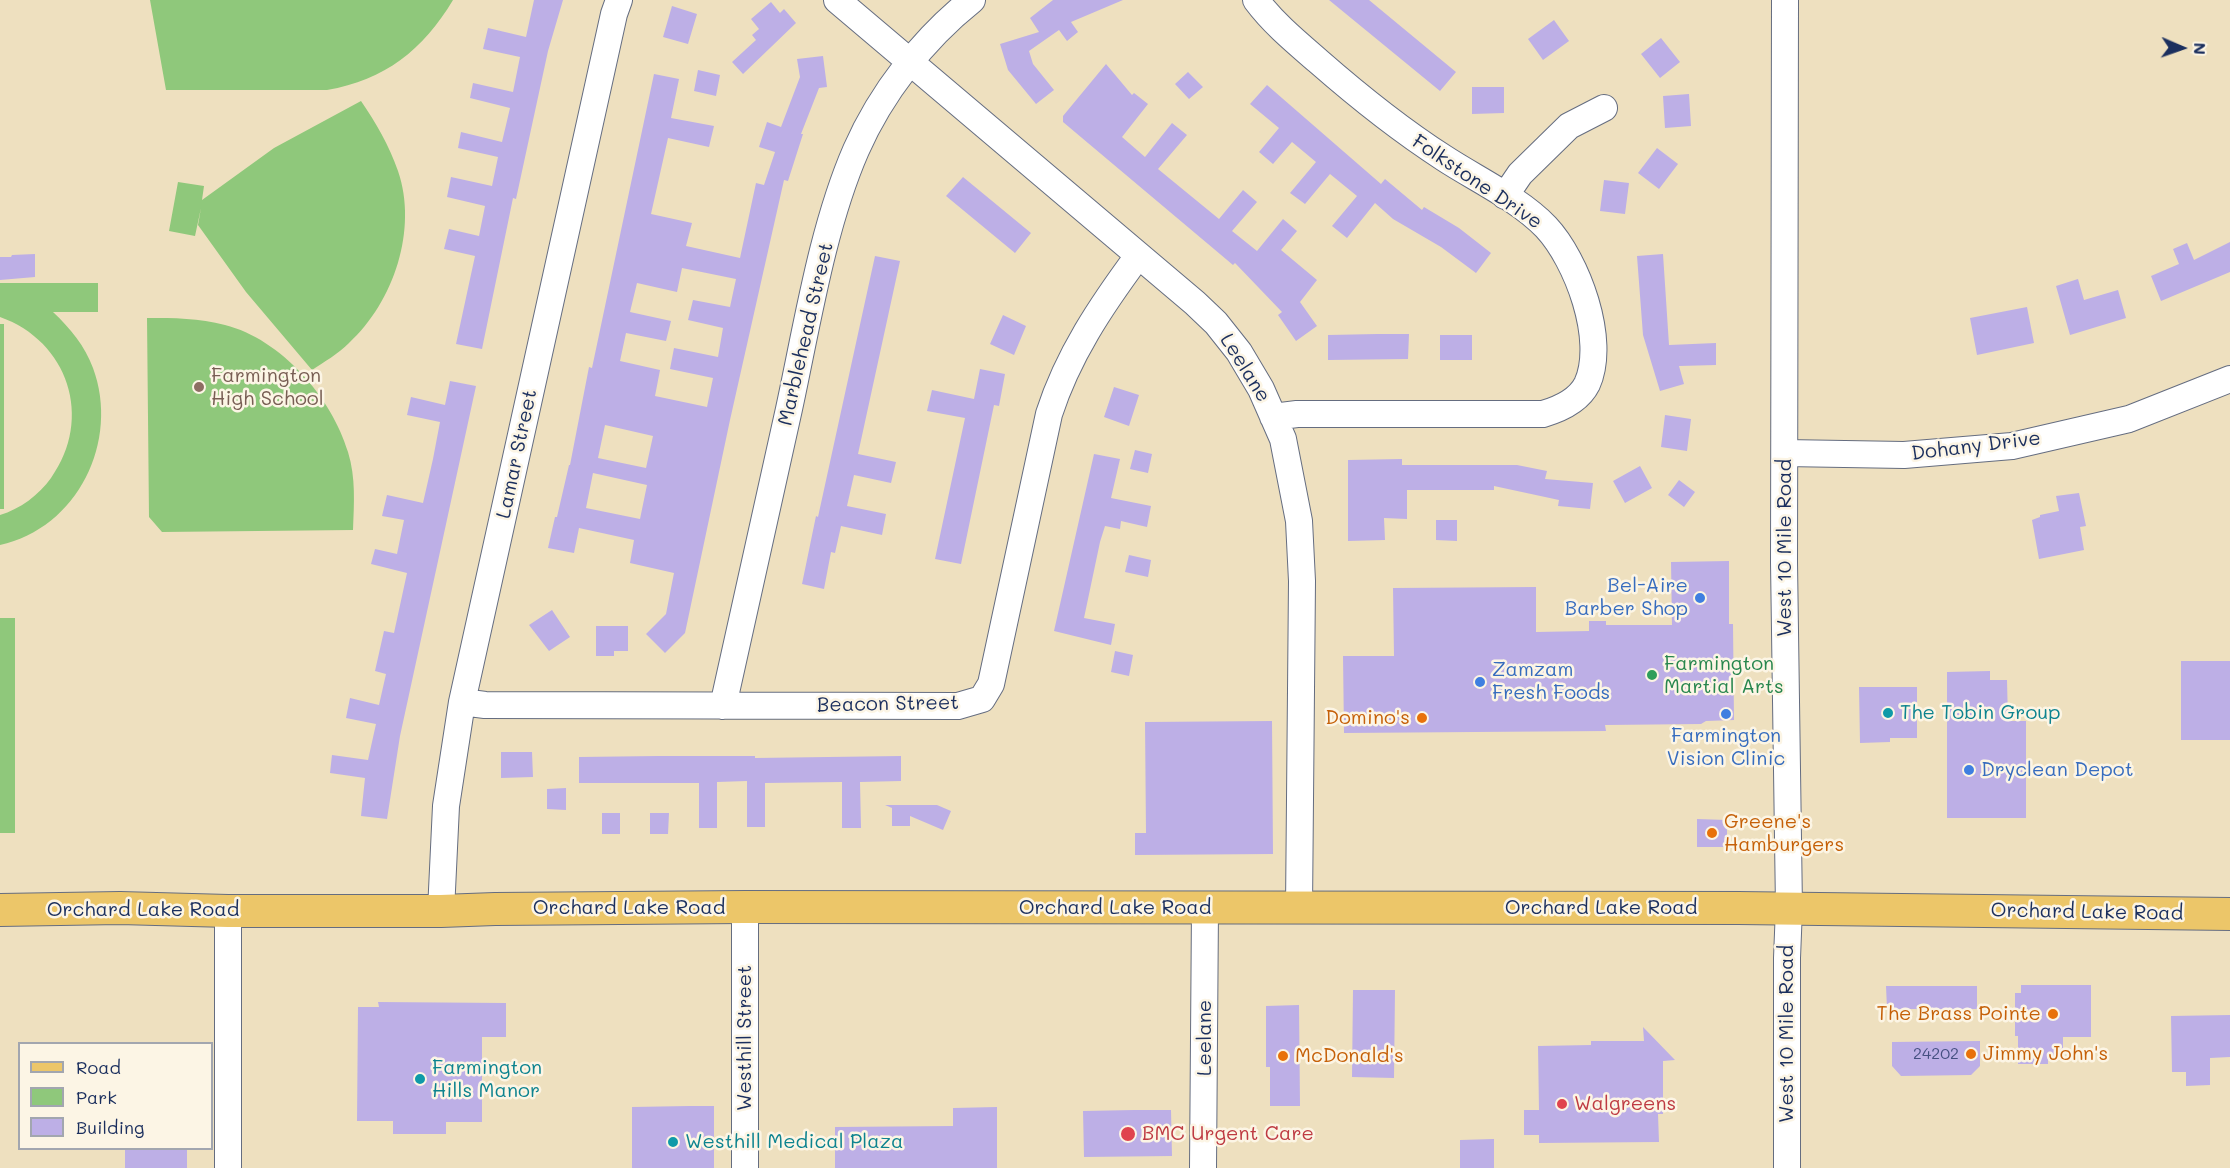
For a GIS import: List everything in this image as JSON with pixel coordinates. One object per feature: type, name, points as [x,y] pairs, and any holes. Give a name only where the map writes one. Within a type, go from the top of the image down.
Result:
[{"type":"main road","name":"Orchard Lake Road","points":[[0,910],[120,908],[228,911],[441,911],[745,908],[1789,908],[2230,914]]},
{"type":"street","name":"Lamar Street","points":[[441,911],[446,806],[462,702],[614,14],[619,0]]},
{"type":"street","name":"Leelane","points":[[837,0],[1216,323],[1239,352],[1261,388],[1283,439],[1299,521],[1302,581],[1299,908]]},
{"type":"street","name":"Marblehead Street","points":[[723,706],[838,194],[856,148],[871,120],[911,62],[934,34],[972,0]]},
{"type":"street","name":"Folkstone Drive","points":[[1256,0],[1266,13],[1308,52],[1389,120],[1407,134],[1505,196],[1546,227],[1567,257],[1580,287],[1589,316],[1593,340],[1592,365],[1587,384],[1577,396],[1559,410],[1543,414],[1297,414],[1273,417]]},
{"type":"street","name":"West 10 Mile Road","points":[[1785,0],[1785,453],[1789,908],[1787,1168]]},
{"type":"street","points":[[1505,196],[1520,174],[1569,126],[1604,108]]},
{"type":"street","name":"Beacon Street","points":[[462,702],[485,705],[958,706],[982,699],[991,684],[1049,414],[1058,385],[1080,341],[1105,300],[1138,255]]},
{"type":"street","name":"Dohany Drive","points":[[1785,453],[1904,456],[2012,446],[2129,419],[2230,379]]},
{"type":"street","name":"Westhill Street","points":[[745,908],[745,1168]]},
{"type":"street","name":"Leelane","points":[[1203,1168],[1205,908]]},
{"type":"street","points":[[228,911],[228,1168]]},
{"type":"green space","points":[[150,0],[453,0],[429,34],[415,48],[384,70],[348,85],[327,90],[166,90]]},
{"type":"green space","points":[[361,101],[382,134],[398,171],[405,217],[403,240],[390,286],[365,326],[336,354],[312,370],[246,292],[198,225],[201,208],[195,236],[169,231],[178,182],[204,186],[202,200],[274,148]]},
{"type":"green space","points":[[0,283],[98,283],[98,312],[53,312],[76,338],[90,360],[100,396],[101,424],[96,452],[86,478],[71,501],[51,520],[27,536],[0,545],[0,515],[22,505],[41,490],[64,455],[71,431],[72,407],[67,384],[57,363],[43,344],[23,328],[0,317]]},
{"type":"green space","points":[[147,318],[206,321],[246,332],[266,343],[302,373],[330,411],[348,452],[353,481],[353,530],[162,532],[149,517]]},
{"type":"green space","points":[[0,324],[4,324],[4,509],[0,509]]},
{"type":"green space","points":[[0,618],[15,618],[15,833],[0,833]]},
{"type":"building","points":[[534,0],[563,0],[548,51],[516,199],[513,198],[482,349],[456,344],[475,256],[444,249],[449,229],[479,236],[485,206],[447,197],[451,177],[492,186],[498,157],[458,148],[461,132],[502,142],[510,108],[470,98],[473,83],[513,92],[520,57],[483,49],[488,28],[526,37]]},
{"type":"building","points":[[1053,0],[1123,0],[1071,22],[1078,32],[1067,41],[1059,30],[1029,51],[1033,64],[1054,90],[1036,104],[1008,70],[1000,44],[1039,32],[1030,18]]},
{"type":"building","points":[[1329,0],[1369,0],[1456,72],[1440,91]]},
{"type":"building","points":[[771,2],[780,13],[784,9],[796,23],[743,74],[732,62],[756,40],[752,35],[759,29],[751,19]]},
{"type":"building","points":[[672,6],[697,14],[688,44],[663,37]]},
{"type":"building","points":[[1554,20],[1569,41],[1543,60],[1528,39]]},
{"type":"building","points":[[1661,38],[1680,62],[1660,78],[1641,54]]},
{"type":"building","points":[[823,56],[827,87],[819,88],[801,134],[803,134],[788,181],[784,180],[685,633],[665,653],[646,634],[666,614],[674,573],[630,563],[634,540],[579,528],[574,553],[548,548],[570,465],[589,367],[592,368],[654,74],[679,79],[671,118],[714,126],[709,147],[668,138],[651,214],[692,223],[686,246],[740,258],[756,183],[764,185],[775,152],[759,147],[767,122],[781,127],[800,77],[797,59]],"holes":[[[682,268],[736,279],[730,307],[693,300],[688,320],[723,328],[718,357],[674,348],[670,369],[713,378],[707,407],[655,396],[660,370],[620,361],[626,333],[666,341],[671,321],[630,312],[637,283],[677,292]],[[605,425],[653,436],[646,468],[598,458]],[[593,473],[647,485],[640,519],[586,508]]]},
{"type":"building","points":[[1106,64],[1132,95],[1134,93],[1148,104],[1122,137],[1145,157],[1172,123],[1187,135],[1158,169],[1219,219],[1243,190],[1257,202],[1232,231],[1257,251],[1283,219],[1297,231],[1281,250],[1317,280],[1300,302],[1317,326],[1296,341],[1278,315],[1282,312],[1235,263],[1233,265],[1063,122],[1063,116]]},
{"type":"building","points":[[698,70],[720,75],[716,96],[694,91]]},
{"type":"building","points":[[1188,72],[1203,87],[1189,99],[1175,84]]},
{"type":"building","points":[[1267,85],[1381,184],[1385,179],[1422,210],[1424,207],[1459,228],[1491,253],[1476,273],[1441,247],[1393,219],[1375,203],[1347,238],[1332,226],[1357,196],[1330,174],[1305,204],[1290,193],[1316,162],[1292,142],[1273,164],[1259,152],[1279,128],[1250,104]]},
{"type":"building","points":[[1472,87],[1504,87],[1504,113],[1472,114]]},
{"type":"building","points":[[1689,94],[1691,126],[1665,128],[1663,96]]},
{"type":"building","points":[[1657,148],[1678,164],[1659,189],[1638,173]]},
{"type":"building","points":[[963,177],[1031,233],[1015,253],[946,196]]},
{"type":"building","points":[[1604,180],[1629,183],[1625,214],[1600,211]]},
{"type":"building","points":[[2230,242],[2230,272],[2161,301],[2151,276],[2179,264],[2173,249],[2187,243],[2194,260]]},
{"type":"building","points":[[35,254],[35,277],[0,280],[0,257]]},
{"type":"building","points":[[1663,254],[1669,345],[1716,343],[1716,365],[1679,366],[1684,384],[1660,391],[1643,335],[1637,256]]},
{"type":"building","points":[[875,256],[900,261],[858,454],[896,462],[891,483],[854,475],[847,506],[886,514],[882,535],[841,526],[835,553],[831,552],[824,589],[802,584]]},
{"type":"building","points":[[2078,279],[2084,300],[2118,290],[2126,318],[2070,335],[2056,286]]},
{"type":"building","points":[[2027,307],[2034,343],[1977,355],[1970,318]]},
{"type":"building","points":[[1003,315],[1026,326],[1014,355],[990,344]]},
{"type":"building","points":[[1409,334],[1408,359],[1328,360],[1328,335]]},
{"type":"building","points":[[1440,335],[1472,335],[1472,360],[1440,360]]},
{"type":"building","points":[[980,369],[1005,374],[999,406],[994,405],[961,564],[935,559],[965,418],[927,411],[932,390],[974,399]]},
{"type":"building","points":[[450,381],[476,386],[400,736],[387,819],[361,816],[365,778],[330,773],[332,755],[368,760],[376,724],[346,718],[350,698],[379,705],[386,674],[375,671],[384,631],[394,633],[407,573],[371,564],[375,549],[397,554],[404,520],[382,516],[387,495],[423,503],[440,422],[407,415],[411,397],[445,405]]},
{"type":"building","points":[[1114,387],[1139,395],[1129,426],[1104,417]]},
{"type":"building","points":[[1665,415],[1691,419],[1687,451],[1661,447]]},
{"type":"building","points":[[1135,450],[1152,454],[1148,473],[1130,469]]},
{"type":"building","points":[[1094,454],[1120,459],[1111,498],[1151,506],[1147,527],[1121,521],[1120,529],[1105,526],[1100,542],[1084,618],[1115,624],[1111,645],[1054,631]]},
{"type":"building","points":[[1402,459],[1402,465],[1517,465],[1547,471],[1545,479],[1593,483],[1590,509],[1558,506],[1559,500],[1494,486],[1494,490],[1407,490],[1407,519],[1384,518],[1385,540],[1348,541],[1348,460]]},
{"type":"building","points":[[1640,466],[1652,488],[1625,503],[1613,481]]},
{"type":"building","points":[[1679,480],[1695,492],[1684,507],[1668,495]]},
{"type":"building","points":[[2079,493],[2086,526],[2080,527],[2084,550],[2039,559],[2032,520],[2040,515],[2059,511],[2056,496]]},
{"type":"building","points":[[1436,520],[1457,520],[1457,541],[1436,540]]},
{"type":"building","points":[[1129,555],[1151,560],[1148,577],[1125,572]]},
{"type":"building","points":[[1729,561],[1729,624],[1733,624],[1734,720],[1706,721],[1701,724],[1605,725],[1606,731],[1344,733],[1343,656],[1394,656],[1393,588],[1536,587],[1536,632],[1589,631],[1589,621],[1606,621],[1606,625],[1672,625],[1671,562]]},
{"type":"building","points":[[552,610],[570,637],[549,651],[529,625]]},
{"type":"building","points":[[596,626],[628,626],[628,651],[614,651],[614,656],[596,656]]},
{"type":"building","points":[[1115,651],[1133,655],[1129,676],[1111,672]]},
{"type":"building","points":[[2181,661],[2230,661],[2230,740],[2181,740]]},
{"type":"building","name":"Dryclean Depot","points":[[1990,671],[1990,680],[2007,680],[2008,721],[2026,721],[2026,818],[1947,818],[1947,672]]},
{"type":"building","name":"The Tobin Group","points":[[1859,687],[1917,687],[1917,738],[1890,738],[1890,742],[1860,743]]},
{"type":"building","points":[[1272,721],[1273,854],[1135,855],[1135,833],[1146,833],[1145,722]]},
{"type":"building","points":[[501,752],[532,752],[533,777],[501,778]]},
{"type":"building","points":[[755,756],[755,758],[901,756],[901,781],[860,782],[861,828],[842,828],[842,782],[765,783],[765,827],[747,827],[747,781],[717,782],[717,828],[699,828],[699,783],[579,783],[579,757]]},
{"type":"building","points":[[566,788],[566,810],[547,809],[547,789]]},
{"type":"building","points":[[885,805],[937,805],[951,811],[943,830],[910,816],[910,826],[892,826],[892,808]]},
{"type":"building","points":[[602,813],[620,813],[620,834],[602,834]]},
{"type":"building","points":[[650,813],[669,813],[668,834],[650,834]]},
{"type":"building","name":"Greene's Hamburgers","points":[[1697,819],[1727,820],[1727,847],[1697,847]]},
{"type":"building","name":"The Brass Pointe","points":[[2021,985],[2091,985],[2091,1037],[2063,1037],[2063,1057],[2048,1056],[2048,1064],[2018,1064],[2018,1036],[2015,1036],[2015,993],[2021,993]]},
{"type":"building","points":[[1886,986],[1977,986],[1977,1009],[1887,1009]]},
{"type":"building","points":[[1353,990],[1395,990],[1394,1078],[1352,1077]]},
{"type":"building","name":"Farmington Hills Manor","points":[[378,1002],[506,1003],[506,1037],[482,1037],[482,1122],[446,1122],[446,1134],[393,1134],[393,1121],[357,1121],[358,1007],[379,1007]]},
{"type":"building","name":"McDonald's","points":[[1299,1005],[1300,1106],[1270,1106],[1270,1067],[1266,1067],[1266,1006]]},
{"type":"building","points":[[2230,1015],[2230,1057],[2210,1058],[2210,1085],[2186,1086],[2186,1072],[2172,1072],[2171,1016]]},
{"type":"building","name":"Walgreens","points":[[1643,1027],[1675,1060],[1663,1061],[1663,1114],[1658,1114],[1659,1142],[1539,1143],[1539,1135],[1524,1135],[1524,1110],[1539,1110],[1538,1046],[1591,1045],[1591,1041],[1644,1041]]},
{"type":"building","points":[[1980,1041],[1980,1066],[1971,1075],[1901,1076],[1892,1066],[1892,1042]]},
{"type":"building","name":"Westhill Medical Plaza","points":[[714,1106],[714,1168],[632,1168],[632,1107]]},
{"type":"building","points":[[997,1107],[997,1168],[835,1168],[835,1127],[953,1126],[953,1108]]},
{"type":"building","name":"BMC Urgent Care","points":[[1171,1110],[1172,1156],[1084,1157],[1083,1111]]},
{"type":"building","points":[[1494,1139],[1494,1168],[1460,1168],[1460,1140]]},
{"type":"building","points":[[125,1150],[187,1150],[187,1168],[125,1168]]},
{"type":"place","name":"Farmington High School","points":[[199,387]]},
{"type":"place","name":"Bel-Aire Barber Shop","points":[[1700,598]]},
{"type":"place","name":"Farmington Martial Arts","points":[[1652,675]]},
{"type":"place","name":"Zamzam Fresh Foods","points":[[1480,682]]},
{"type":"place","name":"The Tobin Group","points":[[1888,713]]},
{"type":"place","name":"Farmington Vision Clinic","points":[[1726,714]]},
{"type":"place","name":"Domino's","points":[[1422,718]]},
{"type":"place","name":"Dryclean Depot","points":[[1969,770]]},
{"type":"place","name":"Greene's Hamburgers","points":[[1712,833]]},
{"type":"place","name":"The Brass Pointe","points":[[2053,1014]]},
{"type":"place","name":"Jimmy John's","points":[[1971,1054]]},
{"type":"place","name":"McDonald's","points":[[1283,1056]]},
{"type":"place","name":"Farmington Hills Manor","points":[[420,1079]]},
{"type":"place","name":"Walgreens","points":[[1562,1104]]},
{"type":"place","name":"BMC Urgent Care","points":[[1128,1134]]},
{"type":"place","name":"Westhill Medical Plaza","points":[[673,1142]]}]
